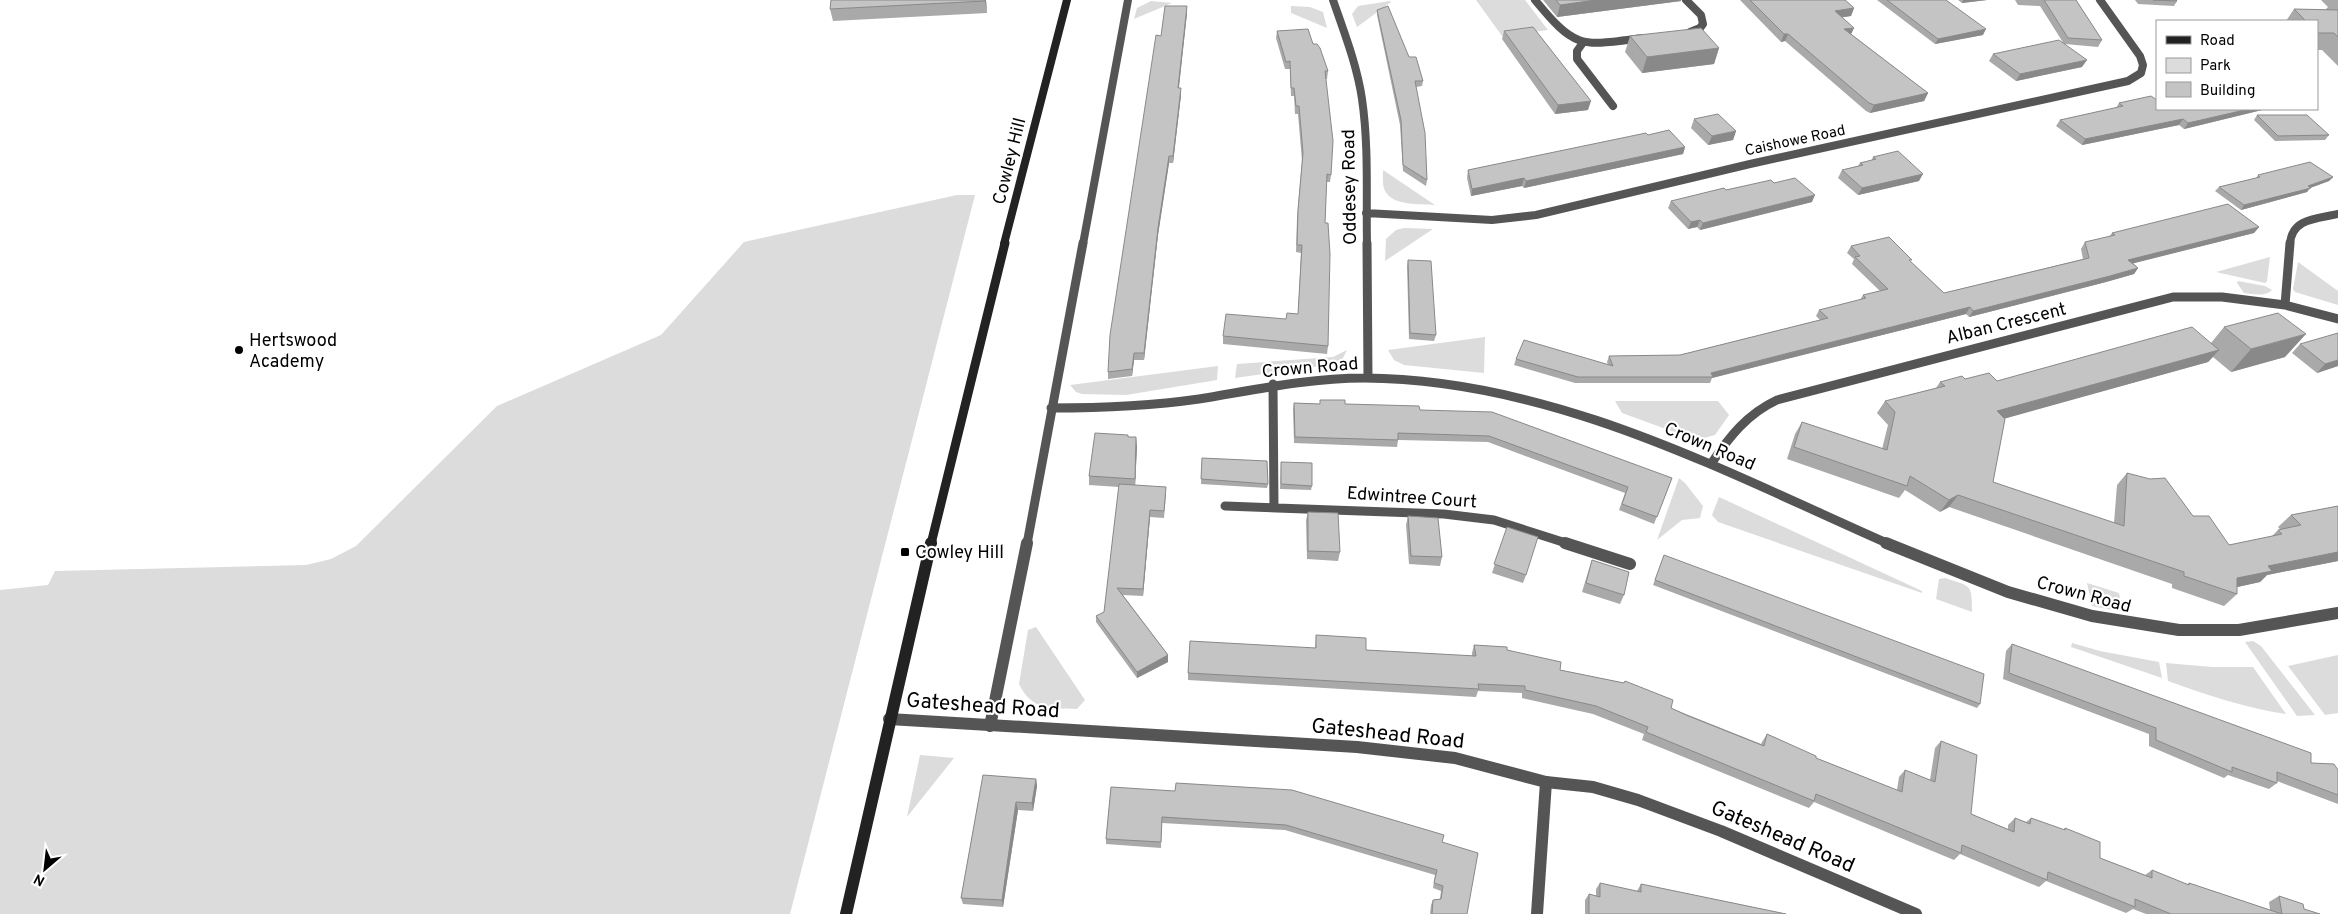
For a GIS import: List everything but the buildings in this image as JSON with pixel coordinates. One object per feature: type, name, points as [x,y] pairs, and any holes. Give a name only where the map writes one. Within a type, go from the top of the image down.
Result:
[{"type":"main road","name":"Cowley Hill","points":[[846,914],[984,321],[1067,0]]},
{"type":"street","points":[[990,726],[1128,0]]},
{"type":"street","name":"Oddesey Road","points":[[1333,0],[1353,58],[1362,98],[1366,144],[1368,378]]},
{"type":"street","points":[[1535,0],[1558,29],[1582,44],[1649,37]]},
{"type":"street","points":[[1686,0],[1701,15],[1703,24],[1695,31],[1686,32]]},
{"type":"street","name":"Caishowe Road","points":[[1366,213],[1492,220],[1536,215],[1750,164],[2128,81],[2142,73],[2143,65],[2140,56],[2100,0]]},
{"type":"street","points":[[1582,44],[1577,51],[1577,59],[1613,106]]},
{"type":"street","points":[[2285,304],[2291,233],[2301,222],[2338,214]]},
{"type":"street","name":"Alban Crescent","points":[[1711,464],[1749,414],[1761,406],[1784,398],[2173,297],[2222,297],[2285,304],[2338,319]]},
{"type":"street","name":"Crown Road","points":[[1051,408],[1140,406],[1202,398],[1273,384],[1368,378],[1459,387],[1511,396],[1635,431],[1977,580],[2070,611],[2128,624],[2181,630],[2222,631],[2266,627],[2338,613]]},
{"type":"street","points":[[1273,384],[1274,508]]},
{"type":"street","name":"Edwintree Court","points":[[1225,506],[1444,514],[1494,520],[1630,564]]},
{"type":"street","name":"Gateshead Road","points":[[890,719],[1416,752],[1455,758],[1546,782],[1593,787],[1638,800],[1721,831],[1916,914]]},
{"type":"street","points":[[1537,914],[1546,782]]},
{"type":"green space","points":[[1476,0],[1525,0],[1548,30],[1502,36]]},
{"type":"green space","points":[[1151,1],[1172,3],[1134,19],[1137,8]]},
{"type":"green space","points":[[1390,1],[1357,27],[1352,14],[1358,6]]},
{"type":"green space","points":[[1291,6],[1310,7],[1323,12],[1327,28],[1291,13]]},
{"type":"green space","points":[[1383,170],[1435,205],[1400,202],[1389,196],[1383,186]]},
{"type":"green space","points":[[957,195],[975,195],[790,914],[0,914],[0,590],[48,585],[55,571],[306,565],[331,559],[356,546],[497,406],[661,335],[744,242]]},
{"type":"green space","points":[[1404,228],[1433,229],[1385,261],[1386,239],[1396,230]]},
{"type":"green space","points":[[2270,257],[2267,281],[2265,283],[2216,272]]},
{"type":"green space","points":[[2298,262],[2338,291],[2338,305],[2295,292],[2293,289]]},
{"type":"green space","points":[[2238,281],[2265,286],[2272,290],[2263,294],[2244,293],[2237,283]]},
{"type":"green space","points":[[1485,337],[1484,373],[1404,365],[1394,360],[1388,350]]},
{"type":"green space","points":[[1347,350],[1342,360],[1335,364],[1235,378],[1237,364],[1333,357]]},
{"type":"green space","points":[[1218,366],[1217,380],[1126,395],[1082,394],[1076,392],[1070,385]]},
{"type":"green space","points":[[1615,401],[1718,401],[1729,415],[1715,435],[1696,440],[1622,413]]},
{"type":"green space","points":[[1679,478],[1703,506],[1700,518],[1682,520],[1657,540]]},
{"type":"green space","points":[[1719,497],[1922,591],[1922,593],[1718,522],[1712,515]]},
{"type":"green space","points":[[1945,578],[1965,585],[1968,588],[1971,596],[1972,612],[1936,599],[1939,579]]},
{"type":"green space","points":[[2087,583],[2119,593],[2123,612],[2092,606]]},
{"type":"green space","points":[[1036,627],[1085,700],[1077,709],[1051,708],[1036,704],[1024,693],[1019,684],[1028,630]]},
{"type":"green space","points":[[2253,641],[2261,646],[2315,715],[2297,716],[2245,642]]},
{"type":"green space","points":[[2072,643],[2100,651],[2159,662],[2162,678],[2071,647]]},
{"type":"green space","points":[[2338,655],[2338,713],[2325,715],[2288,666]]},
{"type":"green space","points":[[2166,663],[2212,667],[2253,667],[2286,714],[2241,705],[2168,681]]},
{"type":"green space","points":[[920,755],[954,758],[907,817]]},
{"type":"place","name":"Hertswood Academy","points":[[239,350]]},
{"type":"place","name":"Cowley Hill","points":[[905,552]]}]
